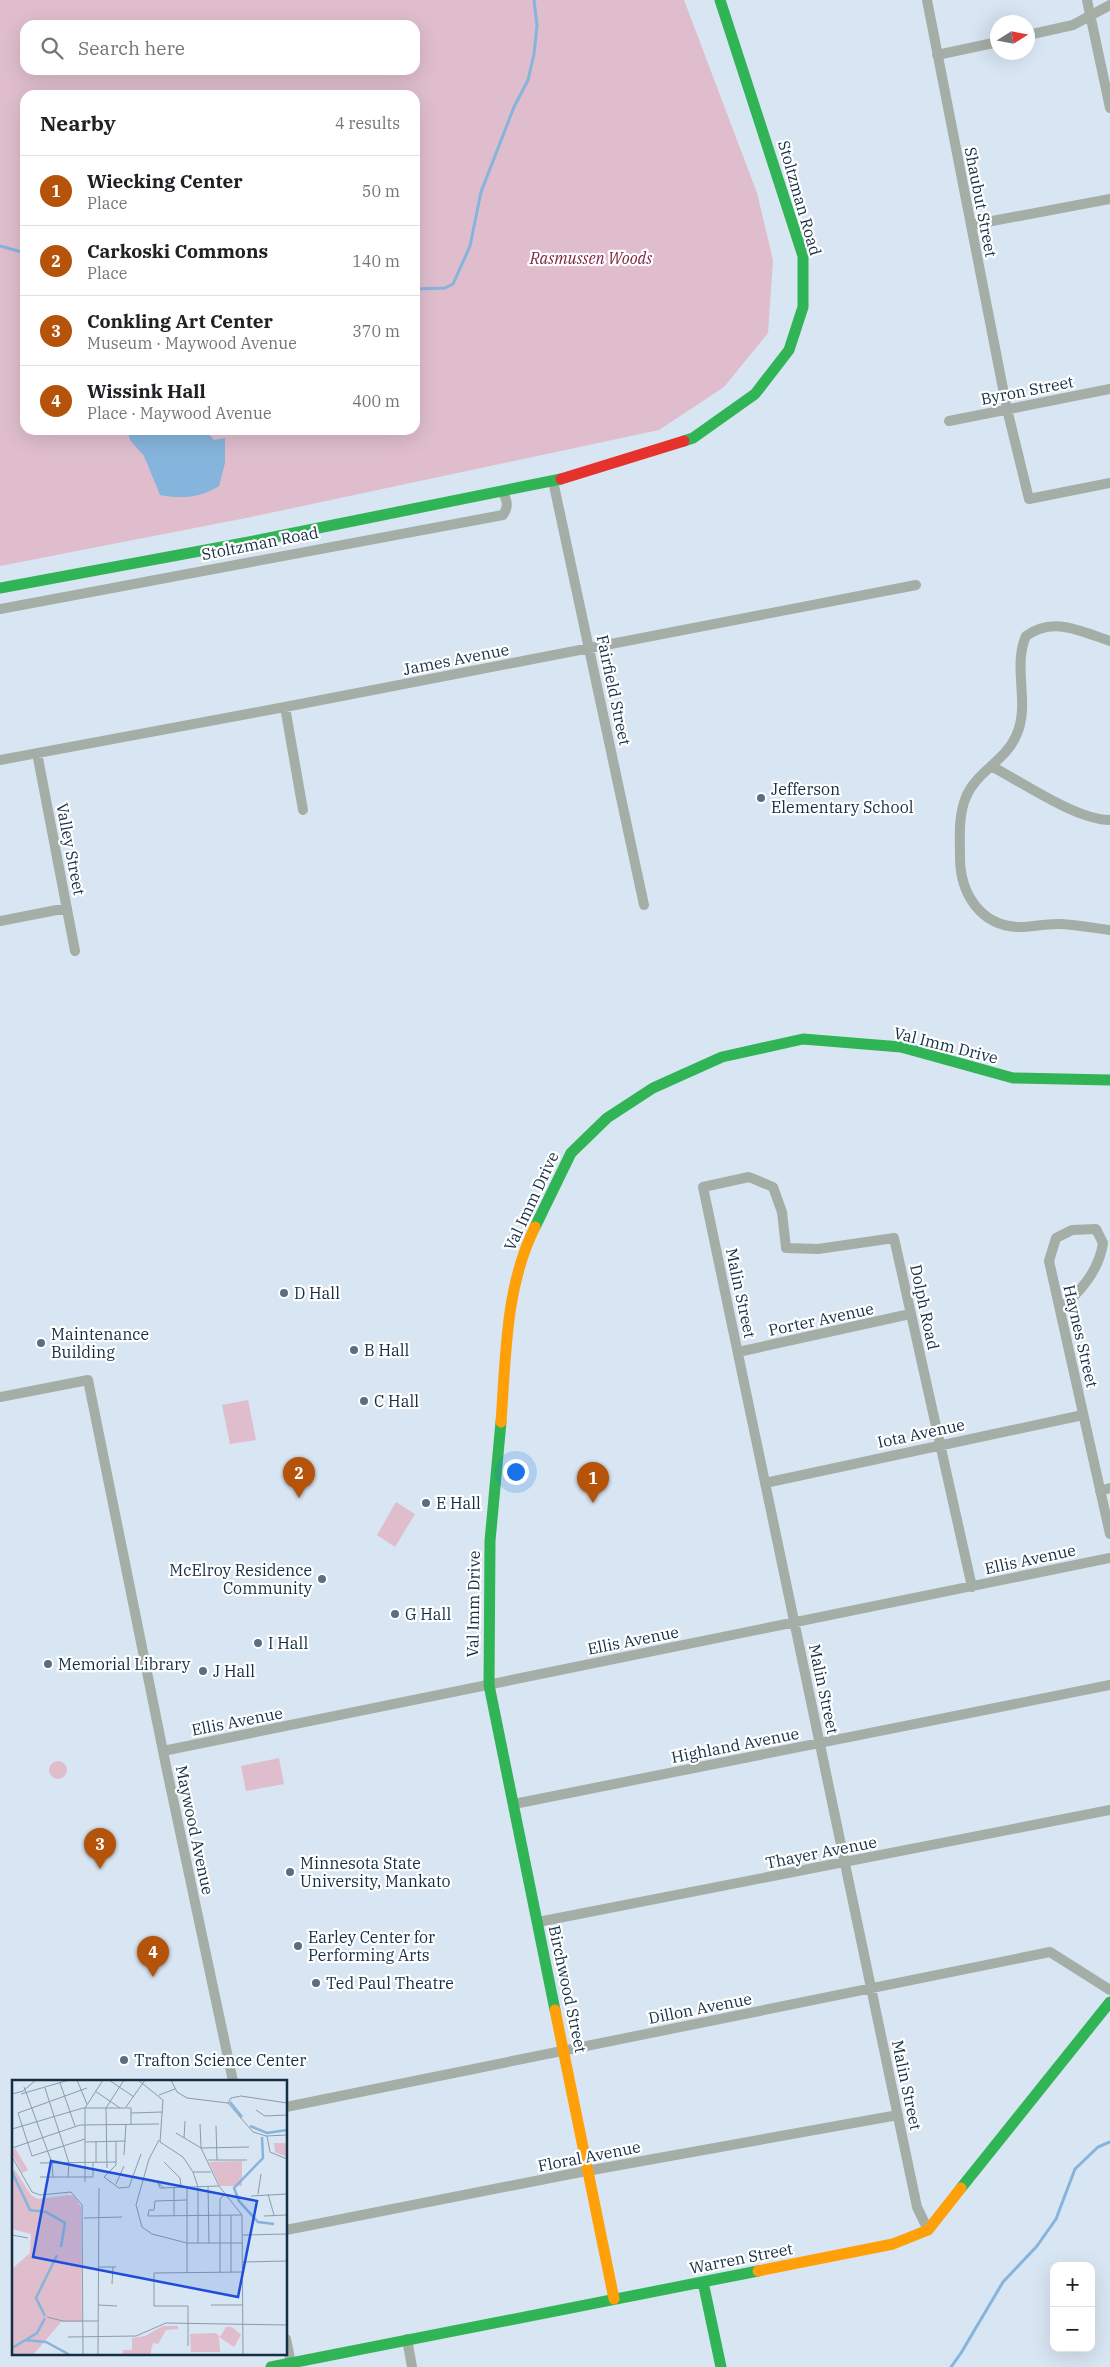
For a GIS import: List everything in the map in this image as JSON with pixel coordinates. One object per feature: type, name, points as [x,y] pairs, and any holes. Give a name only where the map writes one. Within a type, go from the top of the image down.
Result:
[{"type":"street","name":"Stoltzman Road","points":[[0,588],[553,481],[670,447],[693,438],[755,394],[790,350],[798,327],[803,307],[803,256],[720,0]]},
{"type":"street","name":"Shaubut Street","points":[[927,0],[1007,409],[1028,499],[1110,483]]},
{"type":"street","points":[[1087,0],[1110,108]]},
{"type":"street","points":[[1035,34],[1073,26],[1110,5]]},
{"type":"street","points":[[937,55],[990,44]]},
{"type":"street","points":[[971,225],[1110,199]]},
{"type":"street","name":"Byron Street","points":[[949,421],[1110,389]]},
{"type":"street","name":"Fairfield Street","points":[[553,481],[591,649],[644,905]]},
{"type":"street","name":"Stoltzman Road","points":[[0,609],[502,514],[507,509],[503,492]]},
{"type":"street","name":"James Avenue","points":[[0,760],[285,708],[916,585]]},
{"type":"street","points":[[1110,641],[1057,625],[1043,626],[1026,636],[1019,658],[1022,714],[1020,726],[1015,738],[972,786],[966,798],[960,822],[961,880],[965,892],[972,903],[993,920],[1007,926],[1061,924],[1110,930]]},
{"type":"street","points":[[285,708],[303,810]]},
{"type":"street","name":"Valley Street","points":[[37,753],[75,951]]},
{"type":"street","points":[[991,766],[1083,815],[1100,820],[1110,820]]},
{"type":"street","points":[[0,921],[68,908]]},
{"type":"street","name":"Val Imm Drive","points":[[489,1685],[490,1541],[510,1316],[515,1280],[525,1247],[570,1153],[607,1118],[653,1088],[722,1057],[803,1039],[901,1048],[1013,1078],[1110,1080]]},
{"type":"street","name":"Dolph Road","points":[[738,1179],[749,1176],[773,1187],[782,1212],[786,1248],[818,1249],[894,1238],[972,1587]]},
{"type":"street","name":"Malin Street","points":[[738,1179],[703,1187],[917,2207],[928,2230]]},
{"type":"street","name":"Haynes Street","points":[[1060,1309],[1075,1296],[1097,1267],[1102,1250],[1100,1236],[1096,1229],[1072,1230],[1056,1238],[1049,1261],[1083,1415],[1105,1490],[1110,1534]]},
{"type":"street","name":"Porter Avenue","points":[[738,1352],[910,1314]]},
{"type":"street","name":"Maywood Avenue","points":[[0,1396],[88,1380],[163,1752],[233,2080]]},
{"type":"street","name":"Iota Avenue","points":[[765,1483],[1083,1415]]},
{"type":"street","name":"Ellis Avenue","points":[[163,1752],[1110,1558]]},
{"type":"street","name":"Birchwood Street","points":[[489,1685],[614,2299]]},
{"type":"street","name":"Highland Avenue","points":[[514,1804],[1110,1685]]},
{"type":"street","name":"Thayer Avenue","points":[[538,1922],[1110,1810]]},
{"type":"street","name":"Dillon Avenue","points":[[288,2107],[1050,1952],[1110,1990]]},
{"type":"street","points":[[928,2230],[1110,2002]]},
{"type":"street","name":"Floral Avenue","points":[[288,2230],[588,2171],[898,2115]]},
{"type":"street","name":"Warren Street","points":[[271,2367],[892,2244],[928,2230]]},
{"type":"street","points":[[703,2282],[720,2367]]},
{"type":"street","points":[[406,2339],[412,2367]]},
{"type":"street","points":[[288,2349],[291,2363]]},
{"type":"green space","name":"Rasmussen Woods","points":[[0,0],[684,0],[757,193],[773,260],[768,333],[724,387],[659,430],[251,517],[0,566]]},
{"type":"green space","points":[[248,1400],[256,1440],[230,1444],[222,1405]]},
{"type":"green space","points":[[396,1502],[415,1514],[395,1547],[377,1535]]},
{"type":"green space","points":[[279,1758],[284,1784],[246,1791],[241,1766]]},
{"type":"green space","points":[[54,1761],[62,1761],[67,1766],[65,1777],[54,1779],[49,1774],[49,1766]]},
{"type":"water","points":[[129,435],[210,435],[214,440],[225,438],[225,463],[219,486],[198,495],[176,497],[160,495],[144,456],[130,440]]},
{"type":"waterway","points":[[420,289],[445,288],[453,284],[470,246],[481,192],[514,107],[528,80],[534,54],[537,26],[534,0]]},
{"type":"waterway","points":[[0,246],[20,252]]},
{"type":"waterway","points":[[951,2367],[1003,2282],[1037,2246],[1056,2219],[1075,2169],[1098,2147],[1110,2142]]},
{"type":"traffic: fast","points":[[684,441],[693,438],[755,394],[789,350],[803,307],[803,256],[720,0]]},
{"type":"traffic: fast","points":[[0,588],[259,540],[561,479]]},
{"type":"traffic: fast","points":[[535,1227],[571,1153],[607,1118],[653,1088],[722,1057],[803,1039],[901,1047],[1013,1078],[1110,1080]]},
{"type":"traffic: fast","points":[[501,1422],[490,1541],[489,1685],[555,2010]]},
{"type":"traffic: fast","points":[[961,2188],[1110,2002]]},
{"type":"traffic: fast","points":[[271,2367],[758,2271]]},
{"type":"traffic: fast","points":[[703,2282],[721,2367]]},
{"type":"traffic: slow","points":[[501,1422],[506,1347],[512,1298],[525,1250],[535,1227]]},
{"type":"traffic: slow","points":[[555,2010],[614,2299]]},
{"type":"traffic: slow","points":[[758,2271],[893,2244],[928,2230],[961,2188]]},
{"type":"traffic: jam","points":[[561,479],[684,441]]},
{"type":"place","name":"Jefferson Elementary School","points":[[761,798]]},
{"type":"place","name":"D Hall","points":[[284,1293]]},
{"type":"place","name":"Maintenance Building","points":[[41,1343]]},
{"type":"place","name":"B Hall","points":[[354,1350]]},
{"type":"place","name":"C Hall","points":[[364,1401]]},
{"type":"place","name":"Carkoski Commons","points":[[299,1498]]},
{"type":"place","name":"E Hall","points":[[426,1503]]},
{"type":"place","name":"Wiecking Center","points":[[593,1503]]},
{"type":"place","name":"McElroy Residence Community","points":[[322,1579]]},
{"type":"place","name":"G Hall","points":[[395,1614]]},
{"type":"place","name":"I Hall","points":[[258,1643]]},
{"type":"place","name":"Memorial Library","points":[[48,1664]]},
{"type":"place","name":"J Hall","points":[[203,1671]]},
{"type":"place","name":"Conkling Art Center","points":[[100,1869]]},
{"type":"place","name":"Minnesota State University, Mankato","points":[[290,1872]]},
{"type":"place","name":"Earley Center for Performing Arts","points":[[298,1946]]},
{"type":"place","name":"Wissink Hall","points":[[153,1977]]},
{"type":"place","name":"Ted Paul Theatre","points":[[316,1983]]},
{"type":"place","name":"Trafton Science Center","points":[[124,2060]]}]
